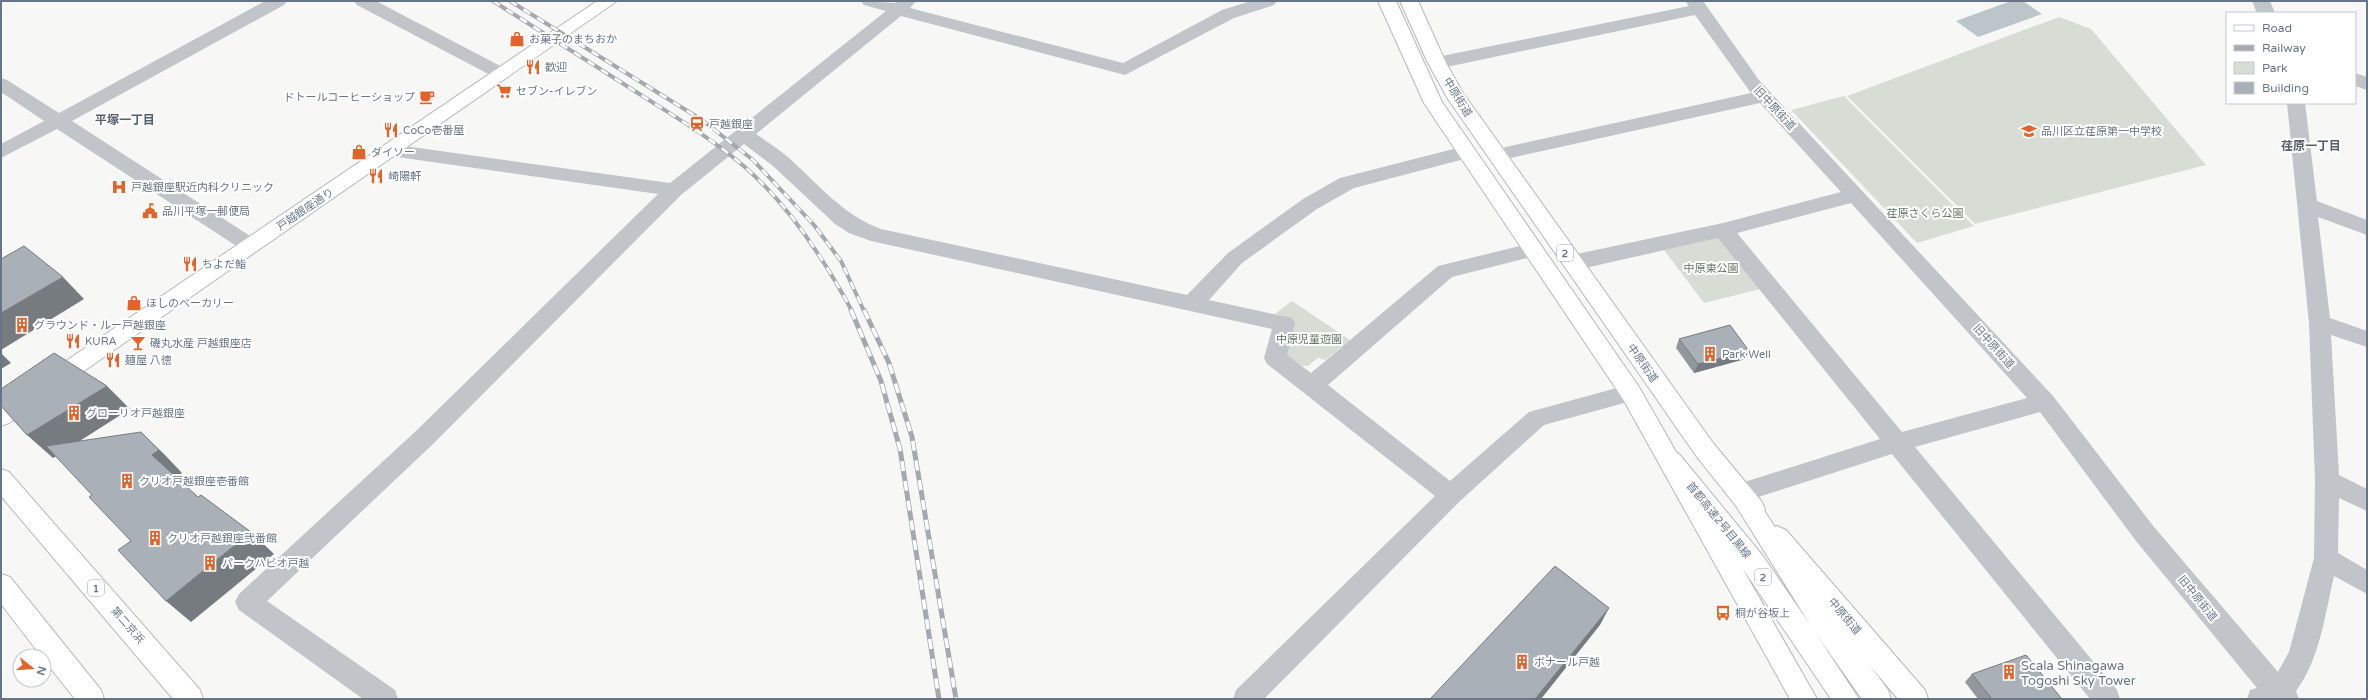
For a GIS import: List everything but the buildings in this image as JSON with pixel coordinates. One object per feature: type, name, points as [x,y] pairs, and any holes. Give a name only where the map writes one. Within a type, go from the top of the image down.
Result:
[{"type":"main road","name":"戸越銀座通り","points":[[1,417],[608,1]]},
{"type":"main road","name":"中原街道","points":[[1387,1],[1433,103],[1630,393],[1671,461],[1804,699]]},
{"type":"main road","name":"中原街道","points":[[1409,1],[1437,63],[1455,96],[1705,450],[1915,699]]},
{"type":"main road","name":"首都高速2号目黒線","points":[[1671,461],[1754,564],[1846,699]]},
{"type":"main road","name":"第二京浜","points":[[1,479],[190,699]]},
{"type":"main road","name":"2","points":[[1740,493],[1821,619],[1878,699]]},
{"type":"main road","points":[[1,585],[91,699]]},
{"type":"street","points":[[1,152],[278,1]]},
{"type":"street","points":[[363,1],[502,74]]},
{"type":"street","points":[[870,1],[903,6],[1125,69],[1228,14],[1268,1]]},
{"type":"street","points":[[2261,1],[2266,12]]},
{"type":"street","points":[[1437,63],[1697,5]]},
{"type":"street","name":"旧中原街道","points":[[1697,5],[1735,61],[1763,96],[1856,195],[2045,402],[2145,534],[2253,665],[2275,697]]},
{"type":"street","points":[[385,699],[248,602],[425,437],[674,190],[903,6]]},
{"type":"street","points":[[2356,79],[2367,84]]},
{"type":"street","points":[[1,84],[251,246]]},
{"type":"street","points":[[1497,155],[1763,96]]},
{"type":"street","points":[[2275,697],[2294,672],[2302,652],[2326,558],[2327,480],[2320,323],[2296,104]]},
{"type":"street","points":[[744,134],[780,161],[842,219],[856,228],[878,236],[1284,324],[1275,358],[1312,385],[1451,495]]},
{"type":"street","points":[[390,150],[674,190]]},
{"type":"street","points":[[1191,305],[1235,258],[1310,204],[1346,183],[1465,152]]},
{"type":"street","points":[[1572,263],[1724,230],[1856,195]]},
{"type":"street","points":[[2308,206],[2367,228]]},
{"type":"street","points":[[1724,230],[2107,699]]},
{"type":"street","points":[[1312,385],[1445,271],[1532,250]]},
{"type":"street","points":[[2320,323],[2367,339]]},
{"type":"street","points":[[1246,699],[1451,495],[1537,418],[1630,393]]},
{"type":"street","points":[[1740,493],[1897,443],[2045,402]]},
{"type":"street","points":[[2327,480],[2367,501]]},
{"type":"street","points":[[2326,558],[2367,583]]},
{"type":"green space","name":"品川区立荏原第一中学校","points":[[2059,17],[2091,29],[2206,165],[1975,224],[1847,96]]},
{"type":"green space","name":"荏原さくら公園","points":[[1844,96],[1974,226],[1917,243],[1791,110]]},
{"type":"green space","name":"中原東公園","points":[[1720,237],[1761,289],[1704,303],[1664,250]]},
{"type":"green space","name":"中原児童遊園","points":[[1292,301],[1350,340],[1325,360],[1318,358],[1308,366],[1294,365],[1282,356],[1293,319],[1275,314]]},
{"type":"shaded area","points":[[2011,1],[2023,1],[2042,14],[1978,37],[1956,21]]},
{"type":"railway","points":[[493,1],[695,130],[746,168],[777,199],[805,235],[830,272],[852,311]]},
{"type":"railway","points":[[510,1],[702,120],[753,160],[814,225],[841,261],[864,311]]},
{"type":"railway","points":[[851,310],[881,381],[900,449],[939,699]]},
{"type":"railway","points":[[864,310],[889,363],[912,437],[956,699]]},
{"type":"place","name":"お菓子のまちおか","points":[[517,39]]},
{"type":"place","name":"歓迎","points":[[533,67]]},
{"type":"place","name":"セブン-イレブン","points":[[504,91]]},
{"type":"place","name":"ドトールコーヒーショップ","points":[[427,97]]},
{"type":"place","name":"戸越銀座","points":[[697,124]]},
{"type":"place","name":"CoCo壱番屋","points":[[391,130]]},
{"type":"place","name":"品川区立荏原第一中学校","points":[[2029,131]]},
{"type":"place","name":"ダイソー","points":[[359,152]]},
{"type":"place","name":"崎陽軒","points":[[376,176]]},
{"type":"place","name":"戸越銀座駅近内科クリニック","points":[[119,187]]},
{"type":"place","name":"品川平塚一郵便局","points":[[150,211]]},
{"type":"place","name":"ちよだ鮨","points":[[190,264]]},
{"type":"place","name":"ほしのベーカリー","points":[[134,303]]},
{"type":"place","name":"グラウンド・ルー戸越銀座","points":[[22,325]]},
{"type":"place","name":"KURA","points":[[73,341]]},
{"type":"place","name":"磯丸水産 戸越銀座店","points":[[138,343]]},
{"type":"place","name":"Park Well","points":[[1710,354]]},
{"type":"place","name":"麺屋 八徳","points":[[113,360]]},
{"type":"place","name":"グローリオ戸越銀座","points":[[74,413]]},
{"type":"place","name":"クリオ戸越銀座壱番館","points":[[127,481]]},
{"type":"place","name":"クリオ戸越銀座弐番館","points":[[155,538]]},
{"type":"place","name":"パークハビオ戸越","points":[[210,563]]},
{"type":"place","name":"桐が谷坂上","points":[[1723,613]]},
{"type":"place","name":"ボナール戸越","points":[[1522,662]]},
{"type":"place","name":"Scala Shinagawa Togoshi Sky Tower","points":[[2009,672]]},
{"type":"district","name":"平塚一丁目","points":[[125,120]]},
{"type":"district","name":"荏原一丁目","points":[[2311,146]]}]
